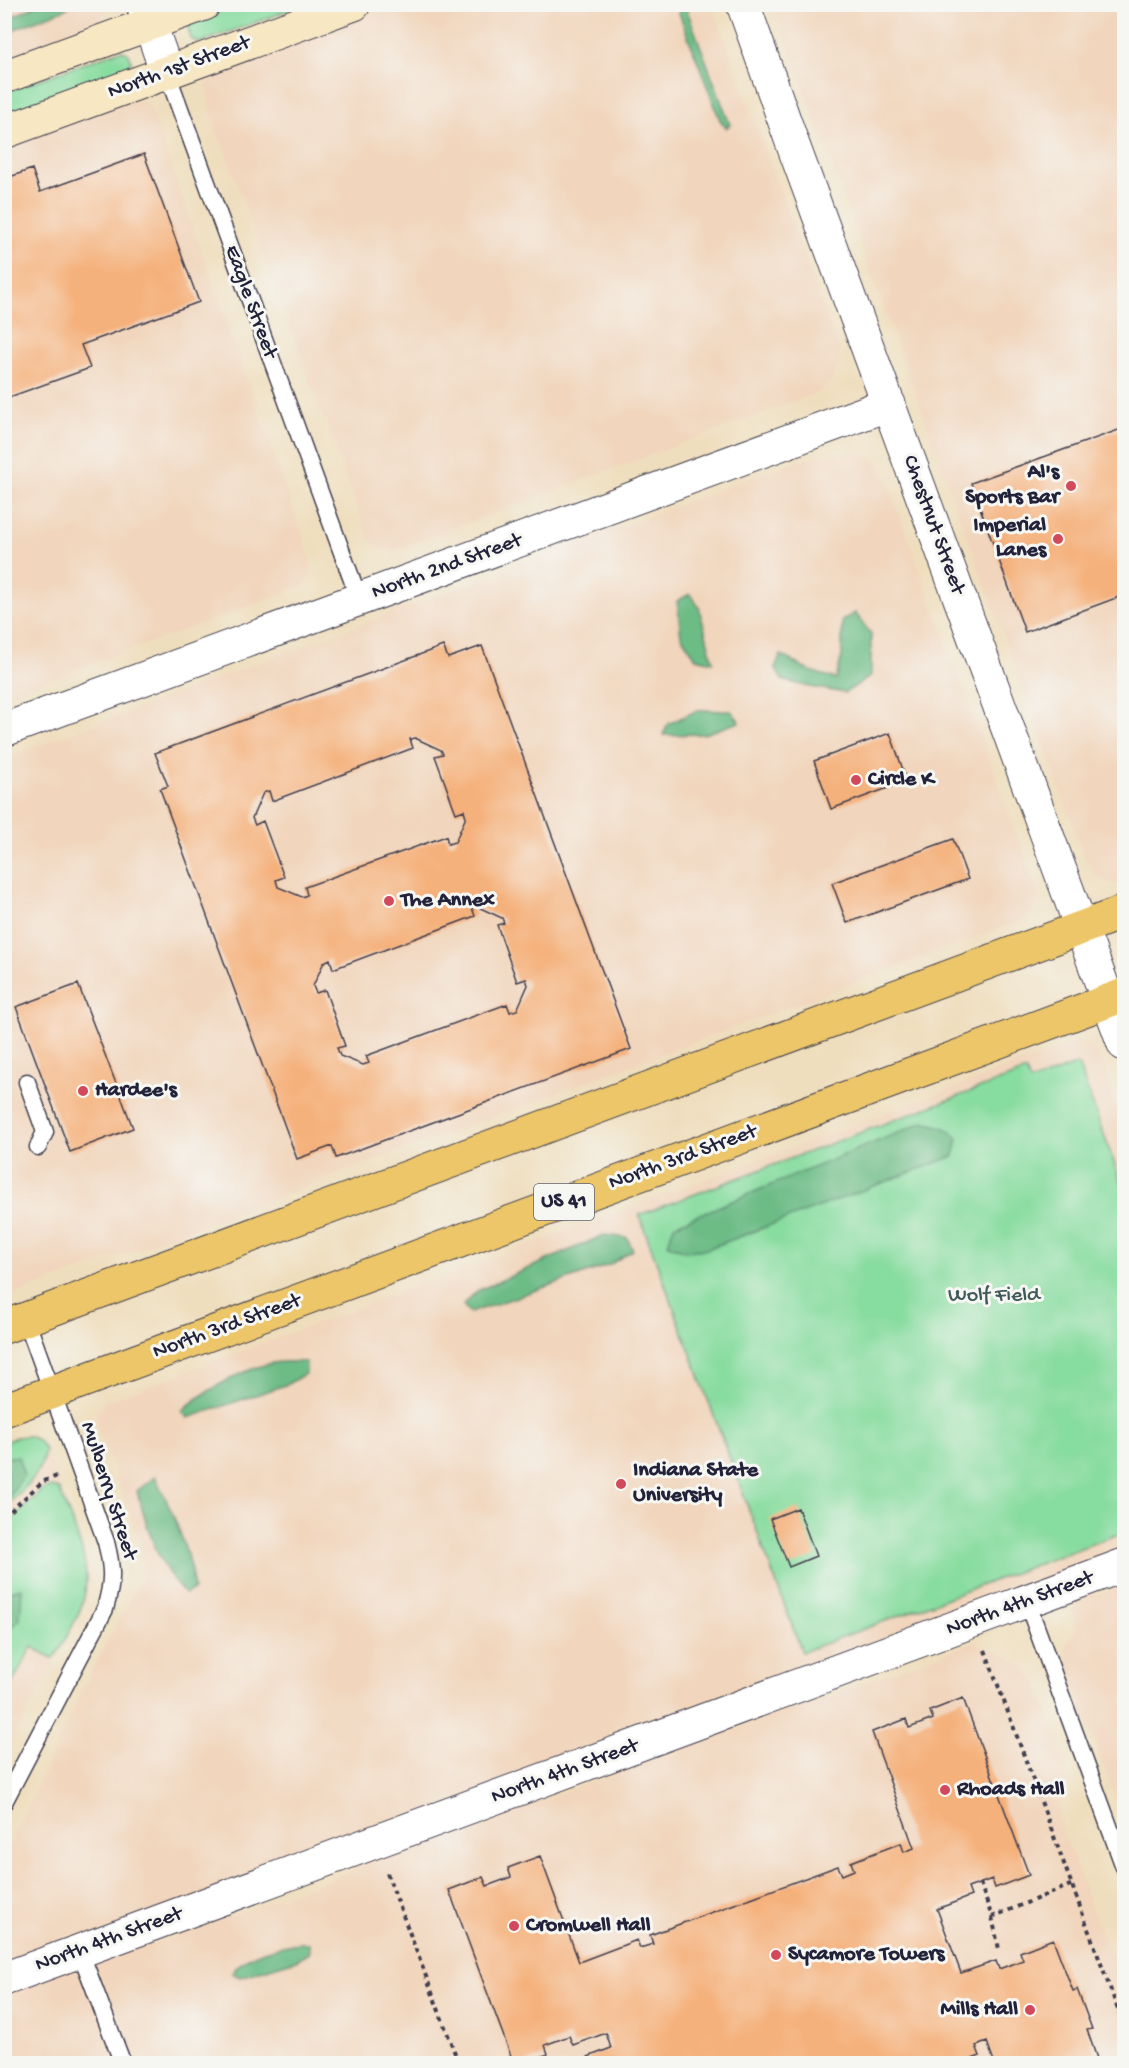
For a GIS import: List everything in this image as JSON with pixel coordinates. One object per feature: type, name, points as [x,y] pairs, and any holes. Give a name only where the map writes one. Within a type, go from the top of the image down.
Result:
[{"type":"highway","points":[[15,1323],[1125,912]]},
{"type":"highway","name":"North 3rd Street","points":[[4,1410],[1116,998]]},
{"type":"main road","points":[[4,77],[147,14],[204,4]]},
{"type":"main road","name":"North 1st Street","points":[[4,132],[354,4]]},
{"type":"street","name":"Chestnut Street","points":[[743,4],[792,145],[1081,928],[1116,998],[1125,1044]]},
{"type":"street","name":"Eagle Street","points":[[147,14],[166,73]]},
{"type":"street","name":"North 2nd Street","points":[[4,730],[889,404]]},
{"type":"street","name":"North 4th Street","points":[[4,1979],[1125,1565]]},
{"type":"lane","name":"Eagle Street","points":[[166,73],[359,599]]},
{"type":"lane","points":[[27,1082],[45,1132],[38,1147]]},
{"type":"lane","name":"Mulberry Street","points":[[4,1802],[105,1609],[111,1588],[112,1566],[52,1392],[15,1323]]},
{"type":"lane","points":[[1027,1602],[1125,1867]]},
{"type":"lane","points":[[80,1951],[123,2064]]},
{"type":"path","points":[[4,1517],[42,1482],[79,1467]]},
{"type":"path","points":[[973,1622],[1125,2026]]},
{"type":"path","points":[[375,1842],[459,2064]]},
{"type":"path","points":[[980,1883],[992,1917],[999,1948]]},
{"type":"path","points":[[992,1917],[1073,1884]]},
{"type":"shaded area","points":[[5,5],[111,5],[96,26],[5,60]]},
{"type":"shaded area","points":[[388,5],[712,5],[840,353],[838,367],[831,383],[817,393],[392,551],[379,548],[369,540],[211,114],[206,87],[208,76],[213,70]]},
{"type":"shaded area","points":[[773,5],[1124,5],[1124,883],[1108,882],[1096,875],[1086,861]]},
{"type":"shaded area","points":[[130,100],[147,102],[150,107],[311,559],[311,574],[304,585],[285,593],[5,696],[5,146]]},
{"type":"shaded area","points":[[855,452],[870,457],[879,465],[886,477],[1038,892],[1036,905],[1023,920],[5,1298],[5,758],[795,461]]},
{"type":"shaded area","name":"Indiana State University","points":[[1077,1042],[1094,1051],[1101,1061],[1124,1125],[1124,1555],[5,1969],[4,1859],[98,1658],[141,1579],[140,1542],[97,1426],[97,1414],[104,1402]]},
{"type":"shaded area","points":[[29,1435],[39,1440],[46,1449],[87,1560],[89,1580],[86,1601],[5,1753],[5,1440]]},
{"type":"shaded area","points":[[1124,1585],[1124,1823],[1065,1663],[1066,1642],[1076,1629],[1073,1610],[1075,1596],[1089,1591],[1097,1595]]},
{"type":"shaded area","points":[[974,1642],[1005,1655],[1021,1664],[1031,1674],[1037,1684],[1068,1767],[1058,1817],[1107,1949],[1124,1965],[1124,2063],[5,2064],[5,1988],[130,1941],[145,1947],[351,1871],[360,1857],[408,1839],[421,1844]]},
{"type":"green space","points":[[38,5],[69,5],[66,9],[5,33],[5,20]]},
{"type":"green space","points":[[236,5],[303,5],[199,43],[191,39],[188,28],[194,20]]},
{"type":"green space","points":[[676,5],[685,5],[730,125],[726,128],[720,120]]},
{"type":"green space","points":[[121,50],[128,53],[132,62],[124,70],[5,114],[5,92]]},
{"type":"green space","points":[[690,594],[699,607],[713,662],[696,658],[681,636],[677,601]]},
{"type":"green space","points":[[855,613],[871,634],[871,676],[845,693],[782,680],[775,667],[781,655],[810,671],[836,679],[842,656],[842,620]]},
{"type":"green space","points":[[698,710],[731,711],[740,722],[704,734],[663,735],[668,724]]},
{"type":"green space","name":"Wolf Field","points":[[1078,1064],[1124,1190],[1124,1532],[802,1652],[639,1215],[1026,1071],[1030,1082]]},
{"type":"green space","points":[[924,1122],[945,1128],[958,1138],[954,1156],[707,1249],[685,1251],[668,1244],[674,1225]]},
{"type":"green space","points":[[604,1235],[627,1238],[633,1250],[609,1265],[470,1313],[463,1305],[477,1291]]},
{"type":"green space","points":[[277,1362],[306,1362],[306,1373],[288,1384],[188,1418],[182,1411],[212,1389],[250,1370]]},
{"type":"green space","points":[[29,1436],[39,1441],[45,1450],[43,1460],[30,1482],[5,1507],[5,1442],[16,1437]]},
{"type":"green space","points":[[18,1456],[24,1475],[5,1503],[5,1458]]},
{"type":"green space","points":[[155,1477],[174,1517],[192,1574],[194,1589],[185,1594],[167,1570],[154,1546],[137,1491]]},
{"type":"green space","points":[[52,1487],[59,1489],[84,1558],[86,1587],[83,1601],[54,1659],[32,1647],[5,1696],[5,1526],[43,1489]]},
{"type":"green space","points":[[22,1588],[20,1619],[5,1632],[5,1592]]},
{"type":"green space","points":[[309,1943],[310,1952],[296,1960],[240,1977],[232,1973],[245,1960],[253,1956],[270,1949]]},
{"type":"building","points":[[144,154],[199,302],[81,345],[90,368],[4,399],[4,179],[32,169],[40,192]]},
{"type":"building","name":"Imperial Lanes","points":[[1124,428],[1124,595],[1025,632],[971,483]]},
{"type":"building","name":"The Annex","points":[[443,646],[448,658],[482,646],[631,1049],[336,1158],[332,1146],[297,1159],[160,789],[168,786],[155,753]],"holes":[[[415,738],[441,750],[443,754],[435,756],[456,813],[464,810],[466,817],[455,842],[448,844],[446,836],[305,887],[307,895],[302,897],[278,887],[276,880],[284,877],[263,821],[255,825],[252,818],[263,793],[269,791],[272,801],[413,748],[410,739]],[[476,906],[502,918],[504,923],[497,925],[517,982],[526,979],[528,985],[517,1010],[510,1012],[507,1004],[366,1056],[369,1063],[363,1065],[340,1056],[337,1048],[345,1046],[325,990],[316,993],[313,986],[324,962],[330,959],[333,969],[475,916],[472,908]]]},
{"type":"building","points":[[890,733],[907,781],[831,809],[814,761]]},
{"type":"building","points":[[953,839],[968,879],[847,923],[832,883]]},
{"type":"building","points":[[78,984],[133,1128],[70,1152],[16,1007]]},
{"type":"building","points":[[798,1508],[816,1556],[789,1567],[770,1519]]},
{"type":"building","points":[[963,1698],[1029,1875],[995,1888],[992,1879],[968,1888],[971,1896],[937,1909],[961,1973],[996,1961],[999,1969],[1023,1960],[1020,1952],[1053,1939],[1073,1991],[1077,1989],[1092,2029],[1087,2030],[1099,2064],[995,2064],[987,2042],[976,2046],[980,2056],[959,2064],[590,2064],[588,2057],[611,2048],[606,2033],[573,2045],[569,2036],[545,2045],[548,2054],[523,2064],[514,2064],[449,1890],[483,1877],[487,1886],[511,1877],[508,1868],[540,1856],[579,1962],[637,1940],[640,1948],[653,1944],[650,1935],[838,1866],[842,1875],[854,1870],[851,1862],[901,1843],[904,1852],[914,1848],[872,1732],[906,1719],[909,1728],[933,1719],[930,1711]]},
{"type":"place","name":"Al's Sports Bar","points":[[1071,486]]},
{"type":"place","name":"Imperial Lanes","points":[[1058,539]]},
{"type":"place","name":"Circle K","points":[[856,780]]},
{"type":"place","name":"The Annex","points":[[389,901]]},
{"type":"place","name":"Hardee's","points":[[83,1091]]},
{"type":"place","name":"Indiana State University","points":[[621,1484]]},
{"type":"place","name":"Rhoads Hall","points":[[945,1790]]},
{"type":"place","name":"Cromwell Hall","points":[[514,1926]]},
{"type":"place","name":"Sycamore Towers","points":[[776,1955]]},
{"type":"place","name":"Mills Hall","points":[[1030,2010]]}]
